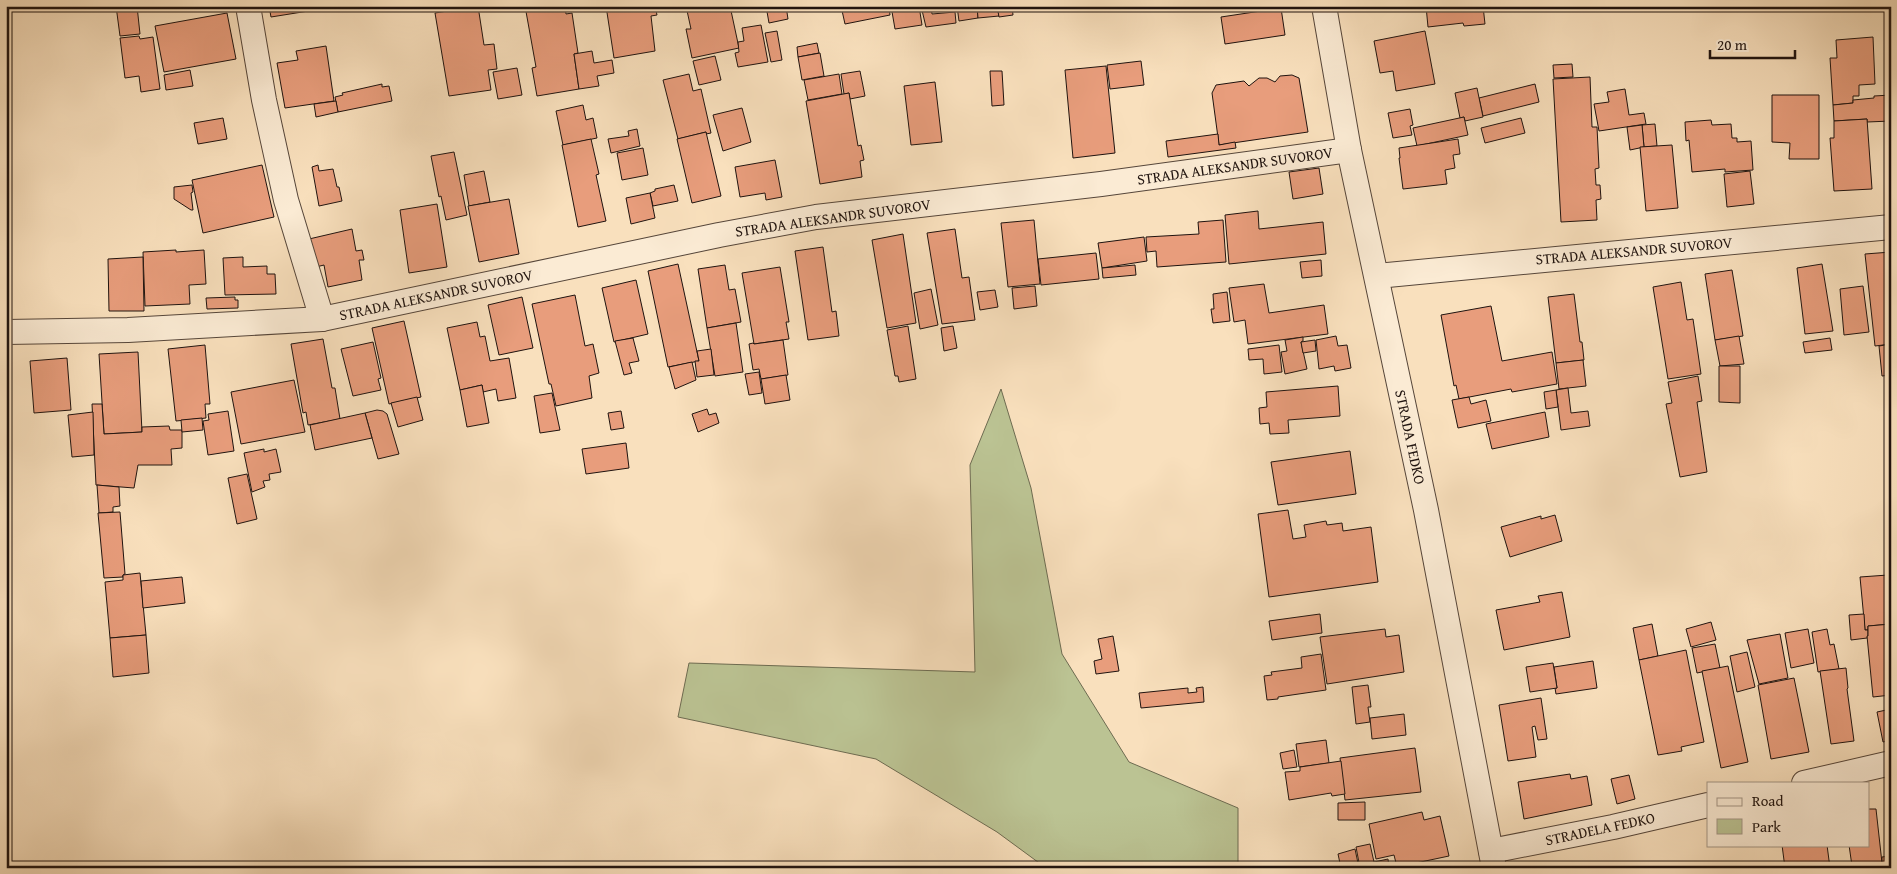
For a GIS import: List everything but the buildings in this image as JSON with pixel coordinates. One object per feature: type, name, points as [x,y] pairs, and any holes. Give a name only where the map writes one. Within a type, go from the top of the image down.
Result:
[{"type":"street","name":"STRADA ALEKSANDR SUVOROV","points":[[248,6],[264,100],[286,200],[322,319]]},
{"type":"street","name":"STRADA FEDKO","points":[[1324,6],[1349,150],[1426,510],[1493,860]]},
{"type":"street","name":"STRADA ALEKSANDR SUVOROV","points":[[6,332],[128,330],[322,319],[719,235],[816,217],[1101,184],[1349,150]]},
{"type":"street","name":"STRADA ALEKSANDR SUVOROV","points":[[1377,276],[1891,227]]},
{"type":"street","points":[[1808,782],[1891,763]]},
{"type":"street","name":"STRADELA FEDKO","points":[[1493,860],[1613,827],[1707,805]]},
{"type":"green space","points":[[1001,389],[1031,488],[1062,654],[1129,762],[1238,808],[1238,868],[1046,868],[997,832],[876,759],[678,717],[689,663],[975,672],[970,465]]}]
